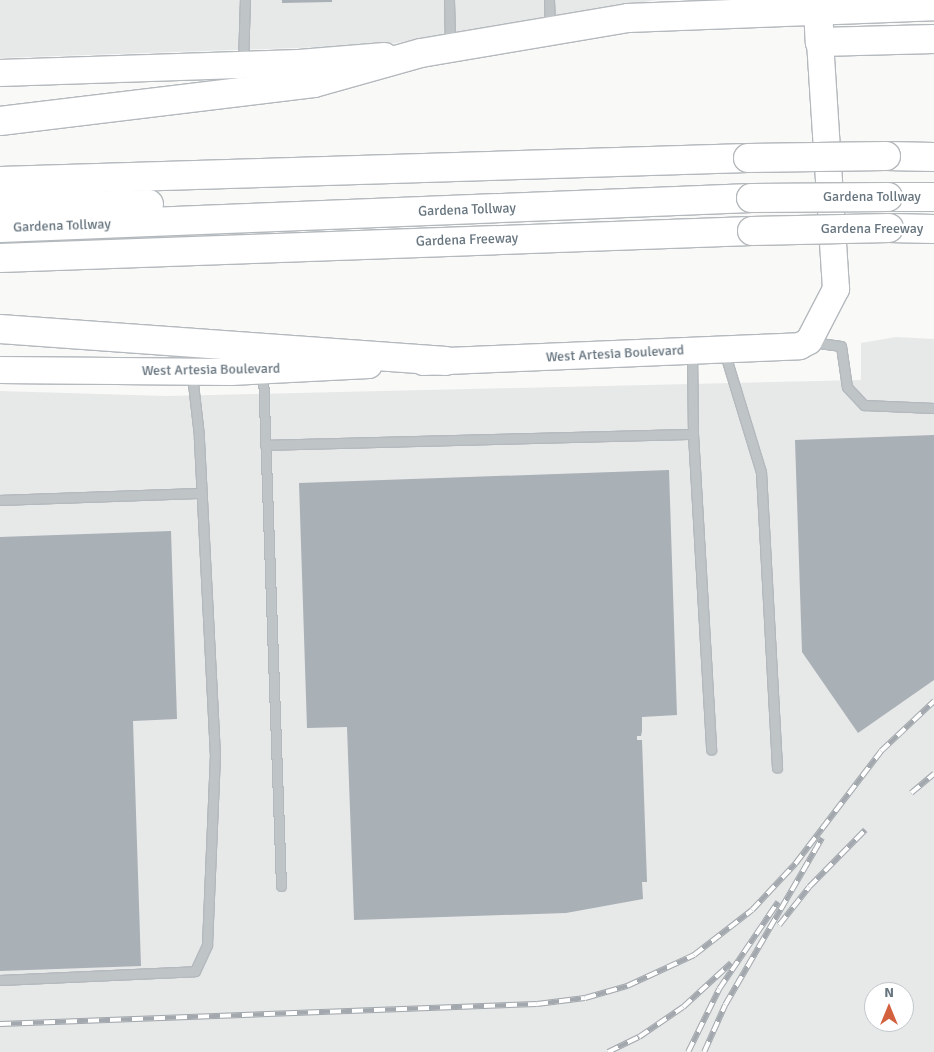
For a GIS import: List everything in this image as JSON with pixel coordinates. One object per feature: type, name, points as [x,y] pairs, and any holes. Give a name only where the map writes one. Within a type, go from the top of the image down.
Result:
[{"type":"main road","points":[[809,342],[836,289],[817,5]]},
{"type":"main road","points":[[0,121],[314,83],[421,53],[628,18],[817,5],[934,6]]},
{"type":"main road","points":[[820,42],[934,39]]},
{"type":"main road","points":[[0,73],[243,65],[421,53]]},
{"type":"main road","points":[[0,181],[748,158],[934,157]]},
{"type":"main road","name":"Gardena Tollway","points":[[0,208],[671,186],[697,160]]},
{"type":"main road","name":"Gardena Tollway","points":[[0,228],[751,198],[888,196],[934,198]]},
{"type":"main road","name":"Gardena Freeway","points":[[0,258],[752,231],[934,229]]},
{"type":"main road","points":[[0,329],[446,361]]},
{"type":"main road","name":"West Artesia Boulevard","points":[[0,370],[192,372],[263,370],[800,346],[809,342]]},
{"type":"lane","points":[[243,65],[245,0]]},
{"type":"lane","points":[[449,0],[450,48]]},
{"type":"lane","points":[[550,0],[550,31]]},
{"type":"lane","points":[[809,342],[841,346],[847,387],[864,405],[934,408]]},
{"type":"lane","points":[[723,349],[761,472],[777,768]]},
{"type":"lane","points":[[692,350],[693,434],[711,749]]},
{"type":"lane","points":[[263,370],[281,886]]},
{"type":"lane","points":[[0,980],[195,971],[207,945],[214,756],[201,493],[192,372]]},
{"type":"lane","points":[[265,445],[693,434]]},
{"type":"lane","points":[[0,500],[201,493]]},
{"type":"shaded area","points":[[0,0],[657,0],[384,45],[0,58]]},
{"type":"shaded area","points":[[896,337],[934,339],[934,1052],[0,1052],[0,391],[166,396],[861,380],[861,343]]},
{"type":"building","points":[[282,0],[332,0],[332,2],[282,3]]},
{"type":"building","points":[[934,435],[934,680],[858,733],[802,652],[795,440]]},
{"type":"building","points":[[669,470],[677,715],[642,717],[641,736],[637,736],[637,740],[642,740],[647,882],[642,882],[643,899],[566,913],[354,920],[347,727],[307,728],[299,483]]},
{"type":"building","points":[[171,531],[177,719],[133,721],[141,966],[0,971],[0,537]]},
{"type":"railway","points":[[0,1024],[537,1004],[585,998],[627,986],[694,955],[752,910],[795,864],[881,751],[934,701]]},
{"type":"railway","points":[[911,793],[934,774]]},
{"type":"railway","points":[[779,925],[809,887],[865,830]]},
{"type":"railway","points":[[704,1052],[725,1005],[822,838]]},
{"type":"railway","points":[[688,1052],[719,989],[778,902]]},
{"type":"railway","points":[[608,1052],[639,1037],[683,1007],[731,963]]}]
